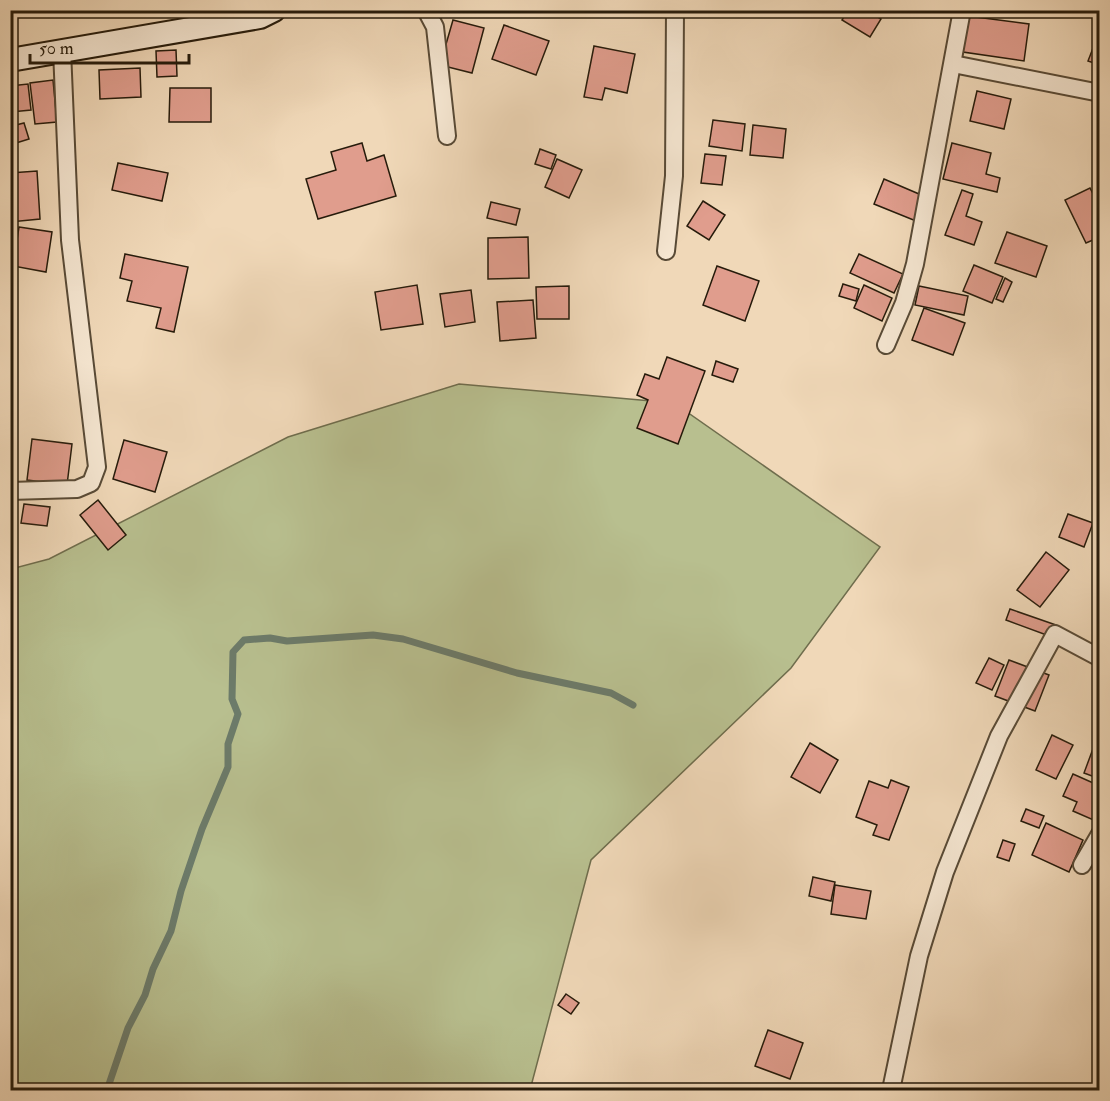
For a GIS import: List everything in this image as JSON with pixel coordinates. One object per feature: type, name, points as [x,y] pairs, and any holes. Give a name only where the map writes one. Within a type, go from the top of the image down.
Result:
[{"type":"main road","points":[[10,60],[260,17],[274,10]]},
{"type":"street","points":[[426,10],[435,27],[447,136]]},
{"type":"street","points":[[666,251],[674,176],[675,10]]},
{"type":"street","points":[[886,345],[904,303],[915,264],[962,10]]},
{"type":"street","points":[[10,491],[77,489],[91,483],[98,467],[71,251],[62,50]]},
{"type":"street","points":[[953,64],[1100,93]]},
{"type":"street","points":[[891,1090],[918,956],[945,872],[999,736],[1055,634],[1100,657]]},
{"type":"street","points":[[1082,865],[1100,834]]},
{"type":"green space","points":[[459,384],[674,403],[880,547],[791,668],[591,860],[530,1090],[11,1090],[11,569],[49,559],[288,437]]},
{"type":"building","points":[[848,10],[867,10],[881,19],[870,37],[842,20]]},
{"type":"building","points":[[968,16],[1029,24],[1024,61],[963,52]]},
{"type":"building","points":[[453,20],[484,28],[472,73],[440,65]]},
{"type":"building","points":[[504,25],[549,41],[536,75],[492,59]]},
{"type":"building","points":[[1100,30],[1100,65],[1088,61]]},
{"type":"building","points":[[594,46],[635,54],[627,93],[605,88],[602,100],[584,97]]},
{"type":"building","points":[[176,50],[177,76],[157,77],[156,51]]},
{"type":"building","points":[[140,68],[141,97],[100,99],[99,70]]},
{"type":"building","points":[[53,80],[57,122],[35,124],[30,83]]},
{"type":"building","points":[[28,84],[31,110],[11,112],[10,86]]},
{"type":"building","points":[[170,88],[211,88],[211,122],[169,122]]},
{"type":"building","points":[[977,91],[1011,99],[1004,129],[970,121]]},
{"type":"building","points":[[713,120],[745,124],[742,151],[709,146]]},
{"type":"building","points":[[24,123],[29,139],[16,143],[12,126]]},
{"type":"building","points":[[753,125],[786,129],[783,158],[750,155]]},
{"type":"building","points":[[362,143],[367,161],[384,155],[396,196],[318,219],[306,179],[336,170],[331,152]]},
{"type":"building","points":[[952,143],[991,153],[986,174],[1000,178],[997,192],[943,179]]},
{"type":"building","points":[[540,149],[556,155],[551,169],[535,164]]},
{"type":"building","points":[[705,154],[726,156],[722,185],[701,183]]},
{"type":"building","points":[[557,159],[582,170],[569,198],[545,187]]},
{"type":"building","points":[[118,163],[168,173],[162,201],[112,190]]},
{"type":"building","points":[[37,171],[40,219],[10,222],[10,173]]},
{"type":"building","points":[[884,179],[926,197],[916,221],[874,204]]},
{"type":"building","points":[[1090,188],[1100,208],[1100,237],[1086,243],[1065,200]]},
{"type":"building","points":[[962,190],[973,194],[966,216],[982,222],[974,245],[945,235]]},
{"type":"building","points":[[703,201],[725,215],[709,240],[687,226]]},
{"type":"building","points":[[491,202],[520,209],[516,225],[487,218]]},
{"type":"building","points":[[19,227],[52,232],[46,272],[13,266]]},
{"type":"building","points":[[1007,232],[1047,246],[1036,277],[995,263]]},
{"type":"building","points":[[528,237],[529,278],[488,279],[488,238]]},
{"type":"building","points":[[125,254],[188,267],[174,332],[156,328],[161,308],[127,301],[132,281],[120,278]]},
{"type":"building","points":[[859,254],[903,274],[894,293],[850,273]]},
{"type":"building","points":[[974,265],[1003,277],[992,303],[963,291]]},
{"type":"building","points":[[717,266],[759,281],[745,321],[703,305]]},
{"type":"building","points":[[1005,278],[1012,282],[1003,302],[996,299]]},
{"type":"building","points":[[843,284],[859,289],[856,301],[839,296]]},
{"type":"building","points":[[417,285],[423,324],[381,330],[375,292]]},
{"type":"building","points":[[864,285],[892,298],[882,321],[854,308]]},
{"type":"building","points":[[569,286],[569,319],[537,319],[536,287]]},
{"type":"building","points":[[919,286],[968,296],[964,315],[915,305]]},
{"type":"building","points":[[471,290],[475,322],[445,327],[440,294]]},
{"type":"building","points":[[533,300],[536,338],[500,341],[497,302]]},
{"type":"building","points":[[924,308],[965,323],[953,355],[912,340]]},
{"type":"building","points":[[667,357],[705,371],[678,444],[637,428],[648,400],[637,395],[645,374],[659,379]]},
{"type":"building","points":[[716,361],[738,369],[733,382],[712,375]]},
{"type":"building","points":[[32,439],[72,444],[67,485],[27,480]]},
{"type":"building","points":[[124,440],[167,452],[155,492],[113,479]]},
{"type":"building","points":[[98,500],[126,535],[108,550],[80,515]]},
{"type":"building","points":[[24,504],[50,507],[47,526],[21,523]]},
{"type":"building","points":[[1068,514],[1093,523],[1084,547],[1059,537]]},
{"type":"building","points":[[1046,552],[1069,570],[1040,607],[1017,590]]},
{"type":"building","points":[[1010,609],[1056,625],[1052,637],[1006,620]]},
{"type":"building","points":[[989,658],[1004,665],[992,690],[976,683]]},
{"type":"building","points":[[1009,660],[1049,675],[1035,711],[995,696]]},
{"type":"building","points":[[1052,735],[1073,745],[1056,779],[1036,770]]},
{"type":"building","points":[[1097,738],[1100,739],[1100,779],[1084,773]]},
{"type":"building","points":[[810,743],[838,760],[820,793],[791,777]]},
{"type":"building","points":[[1073,774],[1100,786],[1098,822],[1073,811],[1077,802],[1063,796]]},
{"type":"building","points":[[891,780],[909,787],[889,840],[873,835],[877,825],[856,817],[869,781],[888,788]]},
{"type":"building","points":[[1026,809],[1044,816],[1039,828],[1021,821]]},
{"type":"building","points":[[1046,823],[1083,840],[1069,872],[1032,855]]},
{"type":"building","points":[[1003,840],[1015,844],[1009,861],[997,857]]},
{"type":"building","points":[[813,877],[835,882],[831,901],[809,896]]},
{"type":"building","points":[[835,885],[871,891],[866,919],[831,914]]},
{"type":"building","points":[[566,994],[579,1003],[571,1014],[558,1005]]},
{"type":"building","points":[[768,1030],[803,1043],[790,1079],[755,1066]]},
{"type":"waterway","points":[[107,1090],[128,1028],[145,995],[153,969],[171,931],[181,891],[202,829],[228,767],[228,744],[238,714],[232,699],[233,652],[244,640],[270,638],[287,641],[373,635],[403,639],[517,673],[611,693],[633,705]]}]
